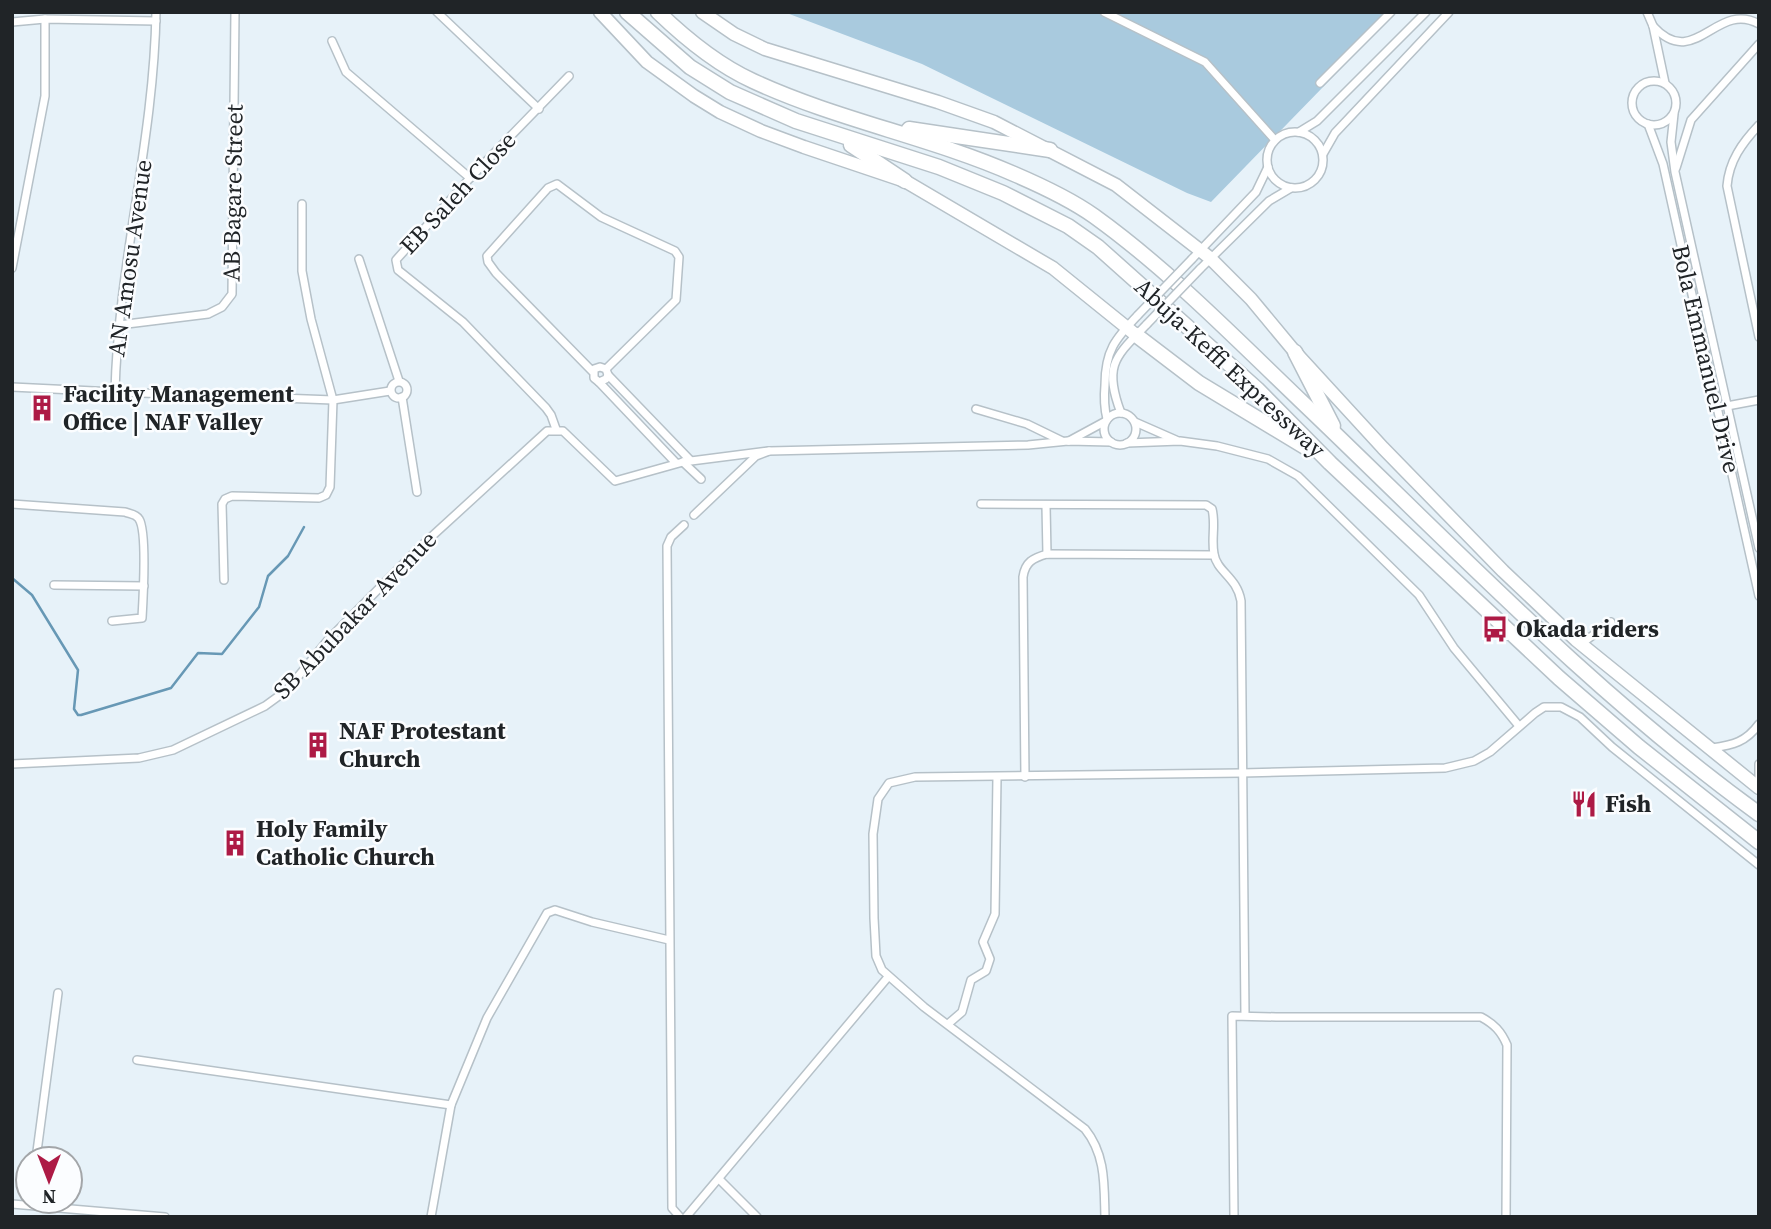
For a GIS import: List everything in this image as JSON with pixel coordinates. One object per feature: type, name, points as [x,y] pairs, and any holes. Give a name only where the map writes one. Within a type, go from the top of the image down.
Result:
[{"type":"highway","name":"Abuja-Keffi Expressway","points":[[600,12],[647,62],[720,112],[804,147],[905,181],[1053,268],[1131,331]]},
{"type":"highway","name":"Abuja-Keffi Expressway","points":[[627,12],[690,67],[730,92],[796,121],[939,167],[1003,193],[1035,208],[1088,240],[1257,388],[1330,463],[1559,678],[1639,747],[1759,842]]},
{"type":"highway","name":"Abuja-Keffi Expressway","points":[[658,12],[677,30],[718,60],[751,80],[814,105],[994,166],[1044,187],[1091,214],[1205,309],[1572,662],[1698,770],[1759,814]]},
{"type":"highway","name":"Abuja-Keffi Expressway","points":[[702,12],[734,34],[765,49],[994,122],[1116,185],[1251,299],[1295,352],[1383,448],[1503,570],[1581,644],[1759,788]]},
{"type":"highway","points":[[870,123],[1050,150]]},
{"type":"highway","points":[[839,136],[905,181]]},
{"type":"highway","points":[[1131,331],[1199,383],[1330,463]]},
{"type":"highway","points":[[1295,352],[1339,437]]},
{"type":"street","name":"AN Amosu Avenue","points":[[12,387],[114,392],[119,325],[147,131],[156,12]]},
{"type":"street","name":"AB Bagare Street","points":[[119,325],[208,314],[222,307],[232,294],[235,12]]},
{"type":"street","points":[[437,12],[539,109]]},
{"type":"street","points":[[1104,12],[1205,62],[1275,140]]},
{"type":"street","points":[[1320,83],[1391,12]]},
{"type":"street","points":[[1299,132],[1317,121],[1426,12]]},
{"type":"street","points":[[1121,413],[1114,392],[1114,364],[1138,315],[1201,256],[1269,201],[1316,179],[1321,172],[1323,154],[1335,133],[1450,12]]},
{"type":"street","points":[[1647,12],[1653,26],[1665,83]]},
{"type":"street","points":[[1653,26],[1664,38],[1673,40],[1699,35],[1731,15],[1746,16],[1759,24]]},
{"type":"street","points":[[12,268],[45,96],[45,19]]},
{"type":"street","points":[[12,22],[45,19],[156,21]]},
{"type":"street","points":[[332,41],[346,72],[470,178]]},
{"type":"street","points":[[1675,172],[1691,120],[1759,44]]},
{"type":"street","name":"EB Saleh Close","points":[[552,430],[551,415],[546,408],[482,340],[398,270],[396,260],[470,178],[569,76]]},
{"type":"street","points":[[1651,80],[1665,83],[1675,93],[1674,114],[1663,123],[1648,124],[1636,116],[1633,94],[1643,83],[1651,80]]},
{"type":"street","name":"Bola Emmanuel Drive","points":[[1674,114],[1671,142],[1675,172],[1759,548]]},
{"type":"street","name":"Bola Emmanuel Drive","points":[[1648,124],[1663,164],[1759,596]]},
{"type":"street","points":[[1759,125],[1735,155],[1728,171],[1727,186],[1759,337]]},
{"type":"street","points":[[1111,442],[1104,430],[1104,406],[1105,362],[1113,344],[1147,324],[1200,269],[1201,256],[1256,192],[1268,167],[1268,152],[1275,140],[1290,132],[1299,132],[1314,139],[1323,154]]},
{"type":"street","points":[[1268,167],[1277,181],[1292,188]]},
{"type":"street","points":[[599,382],[603,381],[607,372],[676,300],[679,257],[675,250],[601,217],[557,184],[548,188],[487,256],[488,262],[593,372],[594,379],[664,451],[683,462],[701,479]]},
{"type":"street","points":[[224,580],[222,504],[225,499],[232,496],[306,498],[326,495],[330,487],[333,400],[302,271],[302,204]]},
{"type":"street","points":[[359,259],[400,381],[407,388],[402,397],[395,397],[390,391]]},
{"type":"street","points":[[593,372],[600,367],[607,372],[673,444],[683,462]]},
{"type":"street","points":[[390,391],[393,384],[400,381]]},
{"type":"street","points":[[114,392],[333,400],[390,391]]},
{"type":"street","points":[[402,397],[417,492]]},
{"type":"street","points":[[1727,406],[1759,400]]},
{"type":"street","points":[[976,409],[1027,424],[1065,441]]},
{"type":"street","points":[[1065,441],[1121,413],[1135,422],[1180,441]]},
{"type":"street","points":[[1127,443],[1135,435],[1135,422]]},
{"type":"street","points":[[552,430],[563,431],[615,481],[683,462],[769,451],[1028,445],[1065,441],[1111,442],[1118,445],[1180,441],[1255,455],[1279,464],[1297,476],[1419,595],[1454,648],[1519,726]]},
{"type":"street","name":"SB Abubakar Avenue","points":[[12,764],[139,758],[173,750],[265,706],[287,690],[328,640],[381,584],[552,430]]},
{"type":"street","points":[[694,515],[756,456],[769,451]]},
{"type":"street","points":[[12,504],[136,515],[141,521],[144,586],[142,618],[112,621]]},
{"type":"street","points":[[981,504],[1206,505],[1212,509],[1214,555],[1237,585],[1241,601],[1245,1015]]},
{"type":"street","points":[[1046,506],[1047,554]]},
{"type":"street","points":[[680,1217],[672,1208],[667,546],[671,537],[684,525]]},
{"type":"street","points":[[1025,777],[1024,569],[1031,561],[1047,554],[1214,555]]},
{"type":"street","points":[[54,585],[144,586]]},
{"type":"street","points":[[1581,644],[1611,622]]},
{"type":"street","points":[[1105,1217],[1103,1168],[1093,1138],[1085,1129],[882,970],[876,957],[873,834],[878,799],[885,787],[894,780],[915,777],[1242,774],[1459,766],[1490,752],[1544,708],[1561,707],[1572,712],[1759,865]]},
{"type":"street","points":[[1708,748],[1739,743],[1750,736],[1759,724]]},
{"type":"street","points":[[1759,764],[1759,780]]},
{"type":"street","points":[[948,1024],[962,1012],[971,980],[986,971],[990,959],[983,942],[995,914],[997,777]]},
{"type":"street","points":[[431,1217],[451,1105],[488,1018],[547,912],[555,910],[592,922],[669,940]]},
{"type":"street","points":[[686,1217],[888,977]]},
{"type":"street","points":[[38,1145],[58,993]]},
{"type":"street","points":[[1234,1217],[1232,1016],[1245,1015],[1481,1017],[1491,1022],[1498,1028],[1507,1045],[1506,1217]]},
{"type":"street","points":[[137,1060],[451,1105]]},
{"type":"street","points":[[719,1179],[757,1217]]},
{"type":"street","points":[[84,1209],[165,1217]]},
{"type":"shaded area","points":[[784,12],[1396,12],[1211,202],[1187,193],[922,64]]},
{"type":"waterway","points":[[12,578],[32,595],[78,670],[74,709],[81,715],[171,688],[198,653],[222,654],[259,607],[268,576],[288,556],[304,527]]},
{"type":"place","name":"Facility Management Office | NAF Valley","points":[[42,408]]},
{"type":"place","name":"Okada riders","points":[[1495,629]]},
{"type":"place","name":"NAF Protestant Church","points":[[318,745]]},
{"type":"place","name":"Fish","points":[[1584,804]]},
{"type":"place","name":"Holy Family Catholic Church","points":[[235,843]]}]
